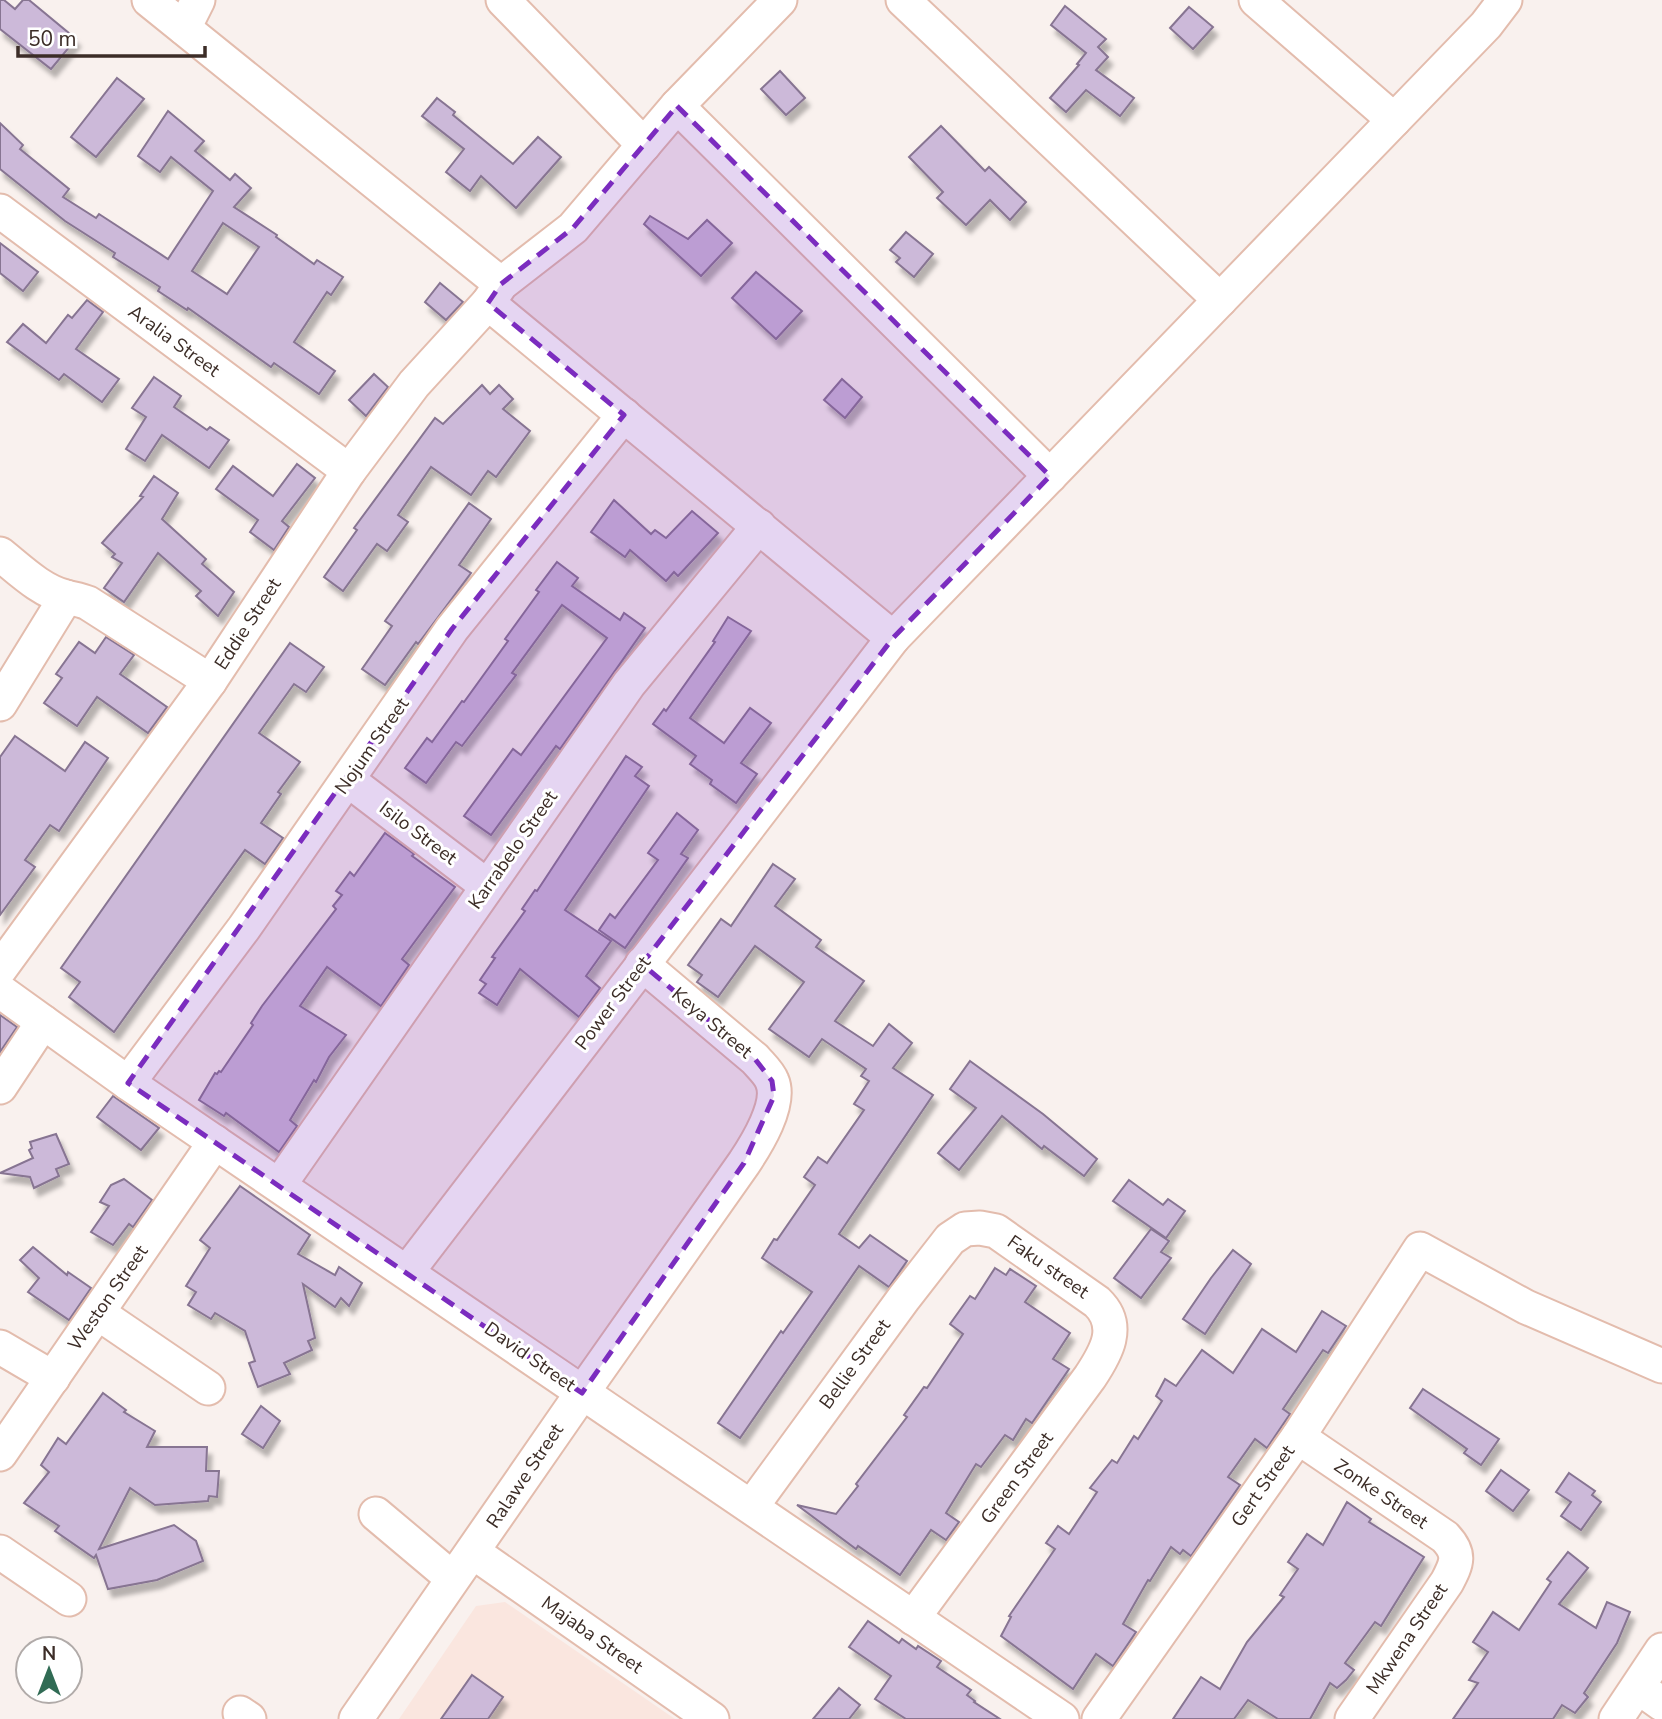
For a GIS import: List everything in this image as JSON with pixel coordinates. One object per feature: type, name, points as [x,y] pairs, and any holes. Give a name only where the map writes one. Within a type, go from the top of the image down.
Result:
[{"type":"street","points":[[149,0],[191,14],[624,415],[893,638]]},
{"type":"street","points":[[503,0],[644,145]]},
{"type":"street","name":"Eddie Street","points":[[0,969],[210,681],[349,471],[414,384],[494,294],[573,228],[677,106],[780,0]]},
{"type":"street","points":[[903,0],[1220,300]]},
{"type":"street","points":[[1256,0],[1394,120]]},
{"type":"street","name":"Power Street","points":[[407,1272],[893,638],[1486,25],[1505,0]]},
{"type":"street","points":[[677,106],[1050,476]]},
{"type":"street","name":"Aralia Street","points":[[0,211],[349,471]]},
{"type":"street","name":"Nojum Street","points":[[128,1083],[244,928],[452,629],[624,415]]},
{"type":"street","name":"Karrabelo Street","points":[[280,1184],[629,684],[759,526]]},
{"type":"street","points":[[0,554],[37,583],[66,597],[88,603],[210,681]]},
{"type":"street","points":[[0,704],[66,597]]},
{"type":"street","name":"Isilo Street","points":[[348,780],[487,887]]},
{"type":"street","name":"Keya Street","points":[[642,964],[755,1059],[772,1081],[774,1088]]},
{"type":"street","name":"David Street","points":[[0,991],[128,1083],[1062,1719]]},
{"type":"street","points":[[0,1087],[43,1022]]},
{"type":"street","name":"Ralawe Street","points":[[356,1719],[757,1144],[771,1109],[774,1088]]},
{"type":"street","name":"Weston Street","points":[[0,1454],[215,1142]]},
{"type":"street","name":"Faku street","points":[[965,1229],[996,1231],[1017,1244],[1097,1302],[1106,1311],[1110,1331]]},
{"type":"street","name":"Bellie Street","points":[[752,1506],[904,1298],[950,1239],[965,1229]]},
{"type":"street","name":"Gert Street","points":[[1099,1719],[1298,1437],[1420,1249],[1526,1307],[1662,1366]]},
{"type":"street","points":[[98,1313],[208,1388]]},
{"type":"street","name":"Green Street","points":[[913,1618],[1090,1377],[1104,1353],[1110,1331]]},
{"type":"street","points":[[0,1347],[53,1378]]},
{"type":"street","name":"Zonke Street","points":[[1298,1437],[1445,1537],[1453,1546],[1457,1558]]},
{"type":"street","points":[[376,1514],[452,1578]]},
{"type":"street","points":[[0,1552],[69,1599]]},
{"type":"street","name":"Majaba Street","points":[[473,1552],[712,1719]]},
{"type":"street","name":"Mkwena Street","points":[[1352,1719],[1447,1582],[1457,1558]]},
{"type":"street","points":[[1616,1719],[1650,1696],[1662,1650]]},
{"type":"highlighted area","points":[[677,106],[1050,476],[893,638],[642,964],[755,1059],[772,1081],[774,1096],[744,1163],[582,1393],[128,1083],[452,629],[624,415],[488,303],[501,284],[573,228]]},
{"type":"shaded area","points":[[505,1602],[675,1719],[399,1719],[476,1606]]},
{"type":"building","points":[[0,0],[15,9],[23,0],[29,0],[76,39],[51,69],[0,29]]},
{"type":"building","points":[[1065,6],[1106,39],[1098,47],[1108,57],[1096,70],[1134,98],[1120,116],[1086,90],[1066,112],[1050,98],[1086,53],[1051,25]]},
{"type":"building","points":[[1189,7],[1213,27],[1193,49],[1170,28]]},
{"type":"building","points":[[780,71],[805,98],[786,115],[761,89]]},
{"type":"building","points":[[117,78],[144,99],[96,157],[71,137]]},
{"type":"building","points":[[437,98],[455,112],[453,115],[513,164],[538,137],[561,157],[516,208],[481,176],[470,191],[446,172],[464,149],[422,116]]},
{"type":"building","points":[[168,111],[204,141],[195,151],[230,180],[235,174],[251,188],[234,207],[277,235],[276,237],[314,264],[317,260],[343,277],[331,295],[327,292],[294,342],[335,371],[319,394],[274,363],[271,367],[188,308],[187,310],[158,291],[160,287],[113,257],[115,253],[65,221],[0,169],[0,123],[23,145],[20,149],[69,189],[63,197],[96,218],[99,214],[168,259],[213,191],[171,157],[160,172],[138,156]],"holes":[[[223,223],[259,247],[227,294],[192,271]]]},
{"type":"building","points":[[941,126],[985,171],[989,167],[1026,202],[1010,220],[990,200],[966,225],[937,198],[943,192],[909,157]]},
{"type":"building","points":[[650,216],[688,239],[707,220],[732,243],[701,276],[644,224]]},
{"type":"building","points":[[906,232],[933,254],[914,277],[896,262],[900,258],[890,250]]},
{"type":"building","points":[[0,243],[38,272],[23,291],[0,273]]},
{"type":"building","points":[[756,272],[802,311],[776,339],[732,298]]},
{"type":"building","points":[[440,283],[463,302],[446,320],[425,302]]},
{"type":"building","points":[[87,300],[103,312],[76,349],[119,379],[102,402],[64,374],[59,380],[7,342],[23,324],[46,343],[68,315],[72,318]]},
{"type":"building","points":[[374,374],[388,387],[366,416],[349,400]]},
{"type":"building","points":[[154,377],[181,396],[174,407],[207,430],[210,427],[229,440],[209,468],[162,435],[145,461],[126,449],[146,417],[132,408]]},
{"type":"building","points":[[842,379],[862,397],[845,418],[824,400]]},
{"type":"building","points":[[482,385],[490,394],[499,385],[513,399],[503,409],[530,431],[496,477],[488,471],[471,495],[431,467],[398,515],[408,522],[387,551],[377,544],[343,591],[324,577],[357,530],[354,528],[435,418],[443,424]]},
{"type":"building","points":[[297,464],[315,478],[282,521],[289,527],[274,550],[250,532],[258,520],[216,489],[233,466],[273,496]]},
{"type":"building","points":[[154,476],[178,493],[162,519],[206,559],[202,564],[234,592],[218,616],[196,596],[201,591],[158,553],[124,602],[104,588],[122,563],[112,557],[115,554],[102,543],[143,497],[140,496]]},
{"type":"building","points":[[614,500],[651,534],[655,530],[666,538],[692,511],[718,533],[678,576],[674,572],[666,581],[630,550],[625,557],[591,532]]},
{"type":"building","points":[[469,503],[491,519],[459,565],[471,573],[385,685],[362,669],[392,626],[385,621]]},
{"type":"building","points":[[557,562],[578,578],[572,586],[620,620],[624,613],[645,628],[560,749],[556,746],[491,835],[464,816],[513,749],[521,755],[607,638],[562,605],[512,673],[516,675],[462,746],[456,742],[426,783],[405,768],[427,738],[432,742],[462,701],[464,702],[508,641],[505,639]]},
{"type":"building","points":[[728,617],[751,631],[690,718],[724,743],[750,708],[771,723],[741,763],[757,774],[736,803],[710,784],[712,780],[690,764],[696,756],[653,724],[664,709],[666,711],[715,642],[713,641]]},
{"type":"building","points":[[106,637],[134,655],[120,674],[167,707],[148,733],[97,697],[77,726],[44,703],[62,678],[56,674],[79,642],[95,653]]},
{"type":"building","points":[[290,643],[324,667],[306,692],[294,684],[259,733],[300,762],[278,792],[281,794],[261,823],[283,838],[265,864],[245,850],[114,1032],[69,997],[80,982],[61,968]]},
{"type":"building","points":[[15,736],[65,771],[85,742],[108,758],[59,831],[50,825],[25,860],[35,867],[0,915],[0,757]]},
{"type":"building","points":[[626,756],[642,767],[635,776],[649,786],[565,910],[611,941],[586,976],[600,988],[579,1017],[520,969],[497,1005],[479,993],[486,984],[480,980],[495,958],[492,957],[525,911],[522,909],[535,890],[537,891]]},
{"type":"building","points":[[677,813],[698,830],[681,854],[688,858],[625,948],[599,930],[610,914],[615,918],[658,860],[648,853]]},
{"type":"building","points":[[385,833],[455,887],[402,959],[409,965],[381,1006],[327,967],[300,1006],[346,1035],[290,1120],[297,1126],[279,1152],[226,1113],[224,1116],[199,1100],[215,1073],[221,1072],[253,1025],[251,1023],[262,1006],[336,909],[333,906],[342,895],[336,891],[350,872],[354,876]]},
{"type":"building","points":[[773,864],[795,879],[775,906],[821,940],[816,947],[864,981],[835,1021],[873,1046],[889,1024],[912,1043],[893,1068],[933,1095],[839,1234],[859,1248],[870,1235],[907,1261],[889,1287],[859,1266],[740,1438],[718,1423],[781,1331],[783,1333],[812,1292],[762,1258],[815,1185],[804,1177],[818,1157],[827,1163],[864,1110],[854,1104],[869,1081],[861,1076],[866,1069],[822,1039],[809,1057],[769,1029],[804,982],[755,946],[718,997],[697,982],[702,975],[688,965],[721,919],[731,926]]},
{"type":"building","points":[[0,1015],[17,1027],[0,1052]]},
{"type":"building","points":[[970,1061],[1043,1114],[1097,1159],[1084,1176],[1044,1146],[1042,1149],[1002,1116],[959,1170],[938,1153],[976,1108],[950,1089]]},
{"type":"building","points":[[113,1096],[159,1128],[141,1150],[97,1117]]},
{"type":"building","points":[[56,1134],[69,1164],[56,1169],[59,1176],[34,1188],[30,1177],[0,1173],[33,1158],[29,1150],[32,1148],[30,1142]]},
{"type":"building","points":[[124,1179],[152,1200],[133,1227],[129,1224],[113,1245],[91,1232],[109,1206],[100,1202],[111,1185]]},
{"type":"building","points":[[1129,1180],[1163,1205],[1168,1199],[1185,1211],[1166,1238],[1113,1201]]},
{"type":"building","points":[[240,1186],[310,1235],[298,1254],[335,1275],[339,1267],[362,1283],[349,1306],[341,1298],[335,1307],[303,1284],[315,1338],[308,1341],[312,1350],[284,1363],[290,1374],[258,1387],[249,1363],[255,1361],[245,1331],[215,1313],[211,1319],[188,1305],[196,1292],[186,1286],[210,1248],[200,1240]]},
{"type":"building","points":[[1151,1229],[1169,1241],[1161,1252],[1171,1258],[1141,1298],[1114,1278]]},
{"type":"building","points":[[33,1247],[67,1275],[68,1272],[91,1288],[69,1320],[28,1292],[39,1278],[20,1260]]},
{"type":"building","points":[[1233,1250],[1251,1264],[1205,1334],[1183,1319]]},
{"type":"building","points":[[995,1268],[1006,1275],[1010,1269],[1036,1286],[1025,1302],[1070,1333],[1053,1359],[1069,1369],[1032,1423],[1026,1419],[1013,1440],[1005,1435],[981,1467],[976,1464],[946,1513],[959,1522],[946,1540],[931,1530],[900,1575],[858,1546],[856,1549],[797,1505],[836,1514],[963,1334],[950,1324],[970,1296],[975,1299]]},
{"type":"building","points":[[1322,1311],[1346,1326],[1328,1353],[1323,1350],[1283,1409],[1290,1414],[1267,1448],[1255,1439],[1228,1477],[1240,1485],[1191,1556],[1183,1550],[1180,1554],[1171,1547],[1150,1581],[1148,1580],[1123,1624],[1136,1632],[1113,1666],[1096,1654],[1073,1689],[1001,1636],[1011,1617],[1009,1616],[1055,1549],[1046,1543],[1058,1526],[1069,1534],[1097,1492],[1090,1488],[1112,1460],[1117,1463],[1134,1436],[1138,1439],[1162,1401],[1156,1396],[1165,1379],[1176,1386],[1202,1350],[1233,1373],[1262,1329],[1296,1352]]},
{"type":"building","points":[[1423,1389],[1499,1439],[1481,1465],[1464,1453],[1467,1449],[1410,1408]]},
{"type":"building","points":[[103,1393],[126,1410],[124,1412],[155,1431],[147,1447],[207,1447],[206,1471],[219,1471],[217,1497],[209,1496],[208,1501],[155,1505],[130,1488],[99,1549],[174,1525],[196,1541],[203,1561],[157,1580],[108,1589],[96,1555],[94,1558],[55,1531],[59,1526],[24,1503],[49,1472],[41,1465],[58,1438],[66,1444]]},
{"type":"building","points":[[261,1406],[280,1421],[263,1448],[242,1434]]},
{"type":"building","points":[[1501,1470],[1529,1490],[1513,1511],[1486,1491]]},
{"type":"building","points":[[1569,1473],[1595,1491],[1592,1495],[1601,1502],[1581,1530],[1561,1516],[1571,1502],[1556,1492]]},
{"type":"building","points":[[1347,1502],[1371,1519],[1369,1522],[1424,1557],[1381,1626],[1375,1622],[1345,1663],[1354,1670],[1346,1680],[1337,1688],[1330,1683],[1310,1719],[1278,1719],[1248,1700],[1234,1719],[1173,1719],[1201,1677],[1220,1689],[1247,1642],[1284,1597],[1280,1595],[1298,1569],[1288,1562],[1307,1534],[1323,1545]]},
{"type":"building","points":[[1568,1552],[1588,1568],[1559,1604],[1596,1628],[1607,1602],[1630,1612],[1617,1643],[1584,1693],[1588,1697],[1575,1713],[1562,1705],[1553,1719],[1453,1719],[1478,1683],[1469,1680],[1488,1652],[1473,1642],[1493,1612],[1519,1630],[1551,1582],[1547,1579]]},
{"type":"building","points":[[868,1621],[899,1643],[902,1639],[941,1661],[937,1667],[971,1690],[967,1695],[974,1702],[1000,1719],[906,1719],[875,1699],[891,1676],[849,1647]]},
{"type":"building","points":[[472,1675],[503,1697],[488,1719],[441,1719]]},
{"type":"building","points":[[839,1688],[860,1705],[849,1719],[813,1719]]}]
